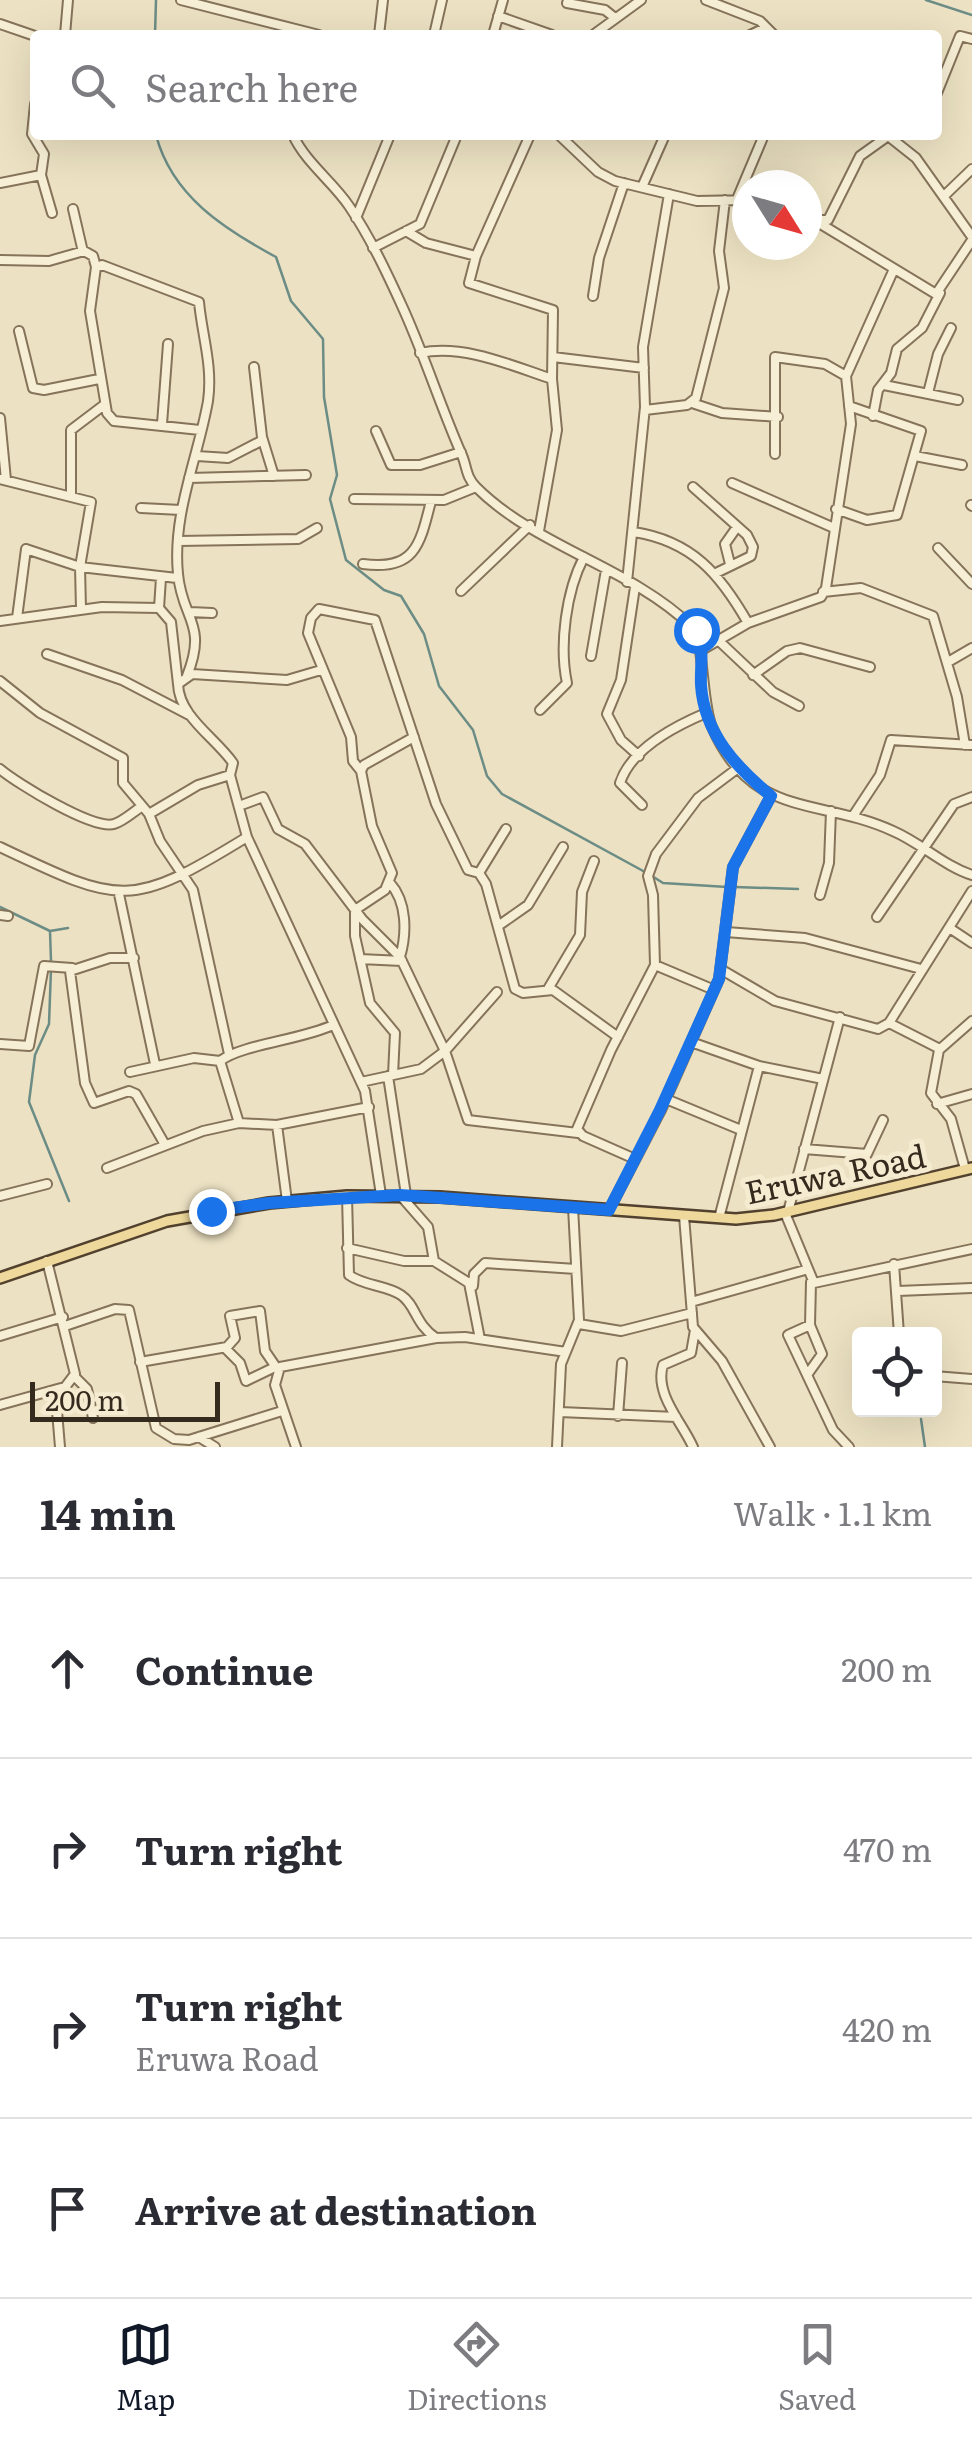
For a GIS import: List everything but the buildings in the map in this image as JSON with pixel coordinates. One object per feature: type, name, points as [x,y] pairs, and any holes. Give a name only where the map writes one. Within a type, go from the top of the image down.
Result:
[{"type":"main road","name":"Eruwa Road","points":[[0,1278],[167,1222],[288,1202],[403,1195],[719,1218],[786,1212],[970,1171]]},
{"type":"street","points":[[65,30],[68,0]]},
{"type":"street","points":[[181,0],[299,30]]},
{"type":"street","points":[[227,12],[230,0]]},
{"type":"street","points":[[380,30],[383,0]]},
{"type":"street","points":[[435,30],[442,0]]},
{"type":"street","points":[[494,30],[503,0]]},
{"type":"street","points":[[599,30],[641,0]]},
{"type":"street","points":[[706,0],[755,18],[768,30]]},
{"type":"street","points":[[567,3],[605,10],[615,18]]},
{"type":"street","points":[[498,16],[538,30]]},
{"type":"street","points":[[268,22],[269,30]]},
{"type":"street","points":[[0,24],[30,34]]},
{"type":"street","points":[[761,30],[766,28]]},
{"type":"street","points":[[942,81],[960,36],[972,40]]},
{"type":"street","points":[[36,140],[44,154],[41,175],[52,212]]},
{"type":"street","points":[[296,140],[356,218],[373,248],[476,487],[534,528],[689,624],[699,635],[706,713],[738,768],[771,796],[853,816],[924,846],[972,875]]},
{"type":"street","points":[[356,218],[388,140]]},
{"type":"street","points":[[373,248],[416,228],[428,210],[456,140]]},
{"type":"street","points":[[461,591],[534,528],[557,430],[552,379],[554,310],[469,283],[476,256],[528,140]]},
{"type":"street","points":[[564,140],[598,172],[624,183],[697,201],[732,200]]},
{"type":"street","points":[[642,187],[663,140]]},
{"type":"street","points":[[752,170],[762,140]]},
{"type":"street","points":[[822,222],[831,216],[860,156],[882,140]]},
{"type":"street","points":[[873,416],[878,390],[897,349],[922,328],[972,238],[959,224],[944,196],[894,140]]},
{"type":"street","points":[[901,144],[904,140]]},
{"type":"street","points":[[944,196],[972,169]]},
{"type":"street","points":[[0,183],[41,175]]},
{"type":"street","points":[[593,296],[599,258],[624,183]]},
{"type":"street","points":[[639,756],[621,740],[607,714],[620,680],[645,410],[646,331],[669,194]]},
{"type":"street","points":[[692,404],[724,288],[719,251],[725,200]]},
{"type":"street","points":[[74,209],[83,252]]},
{"type":"street","points":[[822,224],[894,270],[940,293]]},
{"type":"street","points":[[406,231],[426,243],[476,256]]},
{"type":"street","points":[[0,260],[49,260],[83,252],[93,256],[96,267],[90,311],[104,405],[114,421],[200,430]]},
{"type":"street","points":[[96,267],[102,265],[141,282],[198,298],[209,354],[208,394],[197,456],[181,510],[177,578],[198,644],[187,676],[178,684]]},
{"type":"street","points":[[823,592],[831,574],[836,509],[851,420],[846,376],[894,270]]},
{"type":"street","points":[[928,393],[938,354],[951,328]]},
{"type":"street","points":[[19,331],[33,388],[44,390],[99,379]]},
{"type":"street","points":[[162,424],[168,344]]},
{"type":"street","points":[[420,352],[440,349],[478,356],[552,379]]},
{"type":"street","points":[[552,357],[644,368]]},
{"type":"street","points":[[774,454],[778,417],[775,357],[825,364],[846,376]]},
{"type":"street","points":[[254,367],[263,440],[274,476]]},
{"type":"street","points":[[884,384],[958,400]]},
{"type":"street","points":[[645,410],[692,404],[722,412],[778,417]]},
{"type":"street","points":[[70,496],[69,434],[90,412],[104,405]]},
{"type":"street","points":[[836,509],[867,520],[897,515],[919,428],[849,406]]},
{"type":"street","points":[[851,420],[863,412]]},
{"type":"street","points":[[0,418],[3,480],[92,504],[80,566],[81,610]]},
{"type":"street","points":[[376,431],[390,464],[420,465],[461,452]]},
{"type":"street","points":[[197,456],[228,458],[263,440]]},
{"type":"street","points":[[915,456],[962,465]]},
{"type":"street","points":[[189,478],[306,475]]},
{"type":"street","points":[[732,483],[834,528]]},
{"type":"street","points":[[354,499],[430,501],[476,487]]},
{"type":"street","points":[[693,487],[751,542],[753,551],[716,573]]},
{"type":"street","points":[[363,564],[388,567],[404,561],[418,545],[430,501]]},
{"type":"street","points":[[142,508],[181,510]]},
{"type":"street","points":[[730,564],[725,544],[738,527]]},
{"type":"street","points":[[178,541],[298,539],[317,528]]},
{"type":"street","points":[[634,532],[666,537],[716,573],[748,622]]},
{"type":"street","points":[[938,548],[972,584]]},
{"type":"street","points":[[17,618],[26,549],[80,566],[177,578]]},
{"type":"street","points":[[540,710],[566,683],[562,656],[577,573],[584,557]]},
{"type":"street","points":[[591,656],[606,570]]},
{"type":"street","points":[[160,578],[158,608],[171,622],[178,694],[191,716],[230,758],[230,776],[248,837],[361,1082],[369,1107],[381,1196]]},
{"type":"street","points":[[700,650],[748,622],[792,610],[823,592],[861,588],[928,613],[948,662],[968,745],[891,740],[880,776],[853,816]]},
{"type":"street","points":[[0,621],[81,610],[158,608]]},
{"type":"street","points":[[401,959],[402,905],[390,883],[390,865],[372,826],[347,726],[320,670],[308,633],[314,613],[323,609],[373,618],[448,830],[468,870],[478,873],[486,884],[515,989],[523,993],[548,989],[618,1037]]},
{"type":"street","points":[[190,612],[212,613]]},
{"type":"street","points":[[172,634],[194,627]]},
{"type":"street","points":[[718,640],[753,675],[784,700],[798,706]]},
{"type":"street","points":[[753,675],[787,651],[800,648],[870,667]]},
{"type":"street","points":[[948,662],[972,648]]},
{"type":"street","points":[[47,654],[122,680],[191,716]]},
{"type":"street","points":[[187,676],[287,680],[320,670]]},
{"type":"street","points":[[0,680],[40,712],[123,758],[123,783],[149,814],[160,841],[194,890],[230,1054]]},
{"type":"street","points":[[642,805],[620,780],[647,746],[706,713]]},
{"type":"street","points":[[361,771],[414,738]]},
{"type":"street","points":[[578,1132],[618,1037],[656,964],[653,895],[648,878],[656,854],[691,806],[738,768]]},
{"type":"street","points":[[0,769],[35,794],[104,824],[119,822],[142,806]]},
{"type":"street","points":[[149,814],[198,785],[230,776]]},
{"type":"street","points":[[609,1210],[666,1099],[722,970],[733,867],[771,796]]},
{"type":"street","points":[[239,806],[262,797],[278,829],[306,844],[355,910],[401,959],[445,1050],[471,1122],[578,1132],[635,1160]]},
{"type":"street","points":[[877,917],[954,804],[972,797]]},
{"type":"street","points":[[820,895],[829,863],[831,811]]},
{"type":"street","points":[[478,873],[506,829]]},
{"type":"street","points":[[0,848],[89,889],[119,894],[186,874],[248,837]]},
{"type":"street","points":[[498,926],[528,905],[563,847]]},
{"type":"street","points":[[548,989],[580,934],[582,892],[594,861]]},
{"type":"street","points":[[355,910],[390,883]]},
{"type":"street","points":[[722,970],[774,1001],[878,1029],[889,1023],[972,891]]},
{"type":"street","points":[[119,894],[155,1064]]},
{"type":"street","points":[[355,910],[370,1003],[394,1033],[390,1076],[403,1195],[428,1227],[434,1261]]},
{"type":"street","points":[[951,929],[972,942]]},
{"type":"street","points":[[726,932],[805,938],[921,969]]},
{"type":"street","points":[[0,1044],[29,1046],[44,966],[72,968],[122,956],[134,958]]},
{"type":"street","points":[[360,959],[401,959]]},
{"type":"street","points":[[656,964],[712,989]]},
{"type":"street","points":[[72,968],[89,1100],[133,1092],[164,1143]]},
{"type":"street","points":[[361,1082],[421,1069],[445,1050],[496,992]]},
{"type":"street","points":[[807,1375],[822,1354],[810,1325],[811,1282],[786,1212],[840,1017]]},
{"type":"street","points":[[970,1171],[951,1119],[930,1092],[940,1050],[972,1021]]},
{"type":"street","points":[[889,1023],[940,1050]]},
{"type":"street","points":[[130,1072],[155,1064],[205,1058],[220,1061],[230,1054],[295,1040],[333,1024]]},
{"type":"street","points":[[691,1042],[759,1066],[823,1079]]},
{"type":"street","points":[[220,1061],[238,1123]]},
{"type":"street","points":[[719,1218],[759,1066]]},
{"type":"street","points":[[936,1104],[972,1094]]},
{"type":"street","points":[[666,1099],[741,1130]]},
{"type":"street","points":[[107,1168],[164,1143],[238,1123],[277,1124],[369,1107]]},
{"type":"street","points":[[804,1150],[867,1154],[882,1120]]},
{"type":"street","points":[[277,1124],[288,1202]]},
{"type":"street","points":[[0,1196],[47,1184]]},
{"type":"street","points":[[347,1196],[349,1275],[400,1294],[420,1327],[436,1338]]},
{"type":"street","points":[[558,1447],[559,1378],[578,1324],[573,1207]]},
{"type":"street","points":[[684,1216],[695,1330],[691,1353],[661,1370],[665,1398],[693,1447]]},
{"type":"street","points":[[348,1248],[404,1261],[434,1261],[472,1286]]},
{"type":"street","points":[[811,1282],[972,1249]]},
{"type":"street","points":[[47,1261],[74,1376],[86,1388],[92,1418]]},
{"type":"street","points":[[480,1340],[472,1286],[474,1274],[484,1263],[576,1269]]},
{"type":"street","points":[[894,1264],[898,1327]]},
{"type":"street","points":[[690,1302],[805,1270]]},
{"type":"street","points":[[898,1291],[972,1288]]},
{"type":"street","points":[[0,1336],[115,1309],[130,1310],[156,1428],[173,1443],[282,1412]]},
{"type":"street","points":[[140,1362],[225,1348],[234,1338],[229,1322],[232,1314],[262,1312],[265,1351],[276,1368],[274,1378],[282,1412],[296,1447]]},
{"type":"street","points":[[578,1324],[621,1331],[692,1313]]},
{"type":"street","points":[[810,1325],[788,1336],[833,1430],[849,1447]]},
{"type":"street","points":[[695,1330],[722,1361],[770,1447]]},
{"type":"street","points":[[225,1348],[240,1364],[246,1381],[306,1360],[436,1338],[566,1352]]},
{"type":"street","points":[[618,1416],[622,1364]]},
{"type":"street","points":[[60,1447],[56,1398],[74,1376]]},
{"type":"street","points":[[942,1377],[972,1379]]},
{"type":"street","points":[[0,1405],[61,1388]]},
{"type":"street","points":[[560,1412],[676,1417]]},
{"type":"street","points":[[199,1437],[216,1447]]},
{"type":"waterway","points":[[155,30],[156,0]]},
{"type":"waterway","points":[[926,0],[972,15]]},
{"type":"waterway","points":[[158,140],[174,176],[202,208],[276,257],[291,301],[323,339],[324,397],[337,475],[330,499],[346,560],[384,590],[401,596],[424,634],[439,686],[473,730],[487,776],[502,794],[645,872]]},
{"type":"waterway","points":[[652,876],[663,883],[727,887]]},
{"type":"waterway","points":[[735,887],[798,889]]},
{"type":"waterway","points":[[0,907],[50,931],[68,928]]},
{"type":"waterway","points":[[50,931],[51,961]]},
{"type":"waterway","points":[[51,969],[49,1024],[35,1055],[29,1102],[69,1201]]},
{"type":"waterway","points":[[921,1419],[925,1447]]},
{"type":"route","points":[[211,1211],[347,1196],[400,1195],[609,1210],[660,1110],[719,979],[733,867],[745,838],[771,796],[738,768],[714,733],[702,700],[700,640],[696,630]]}]
